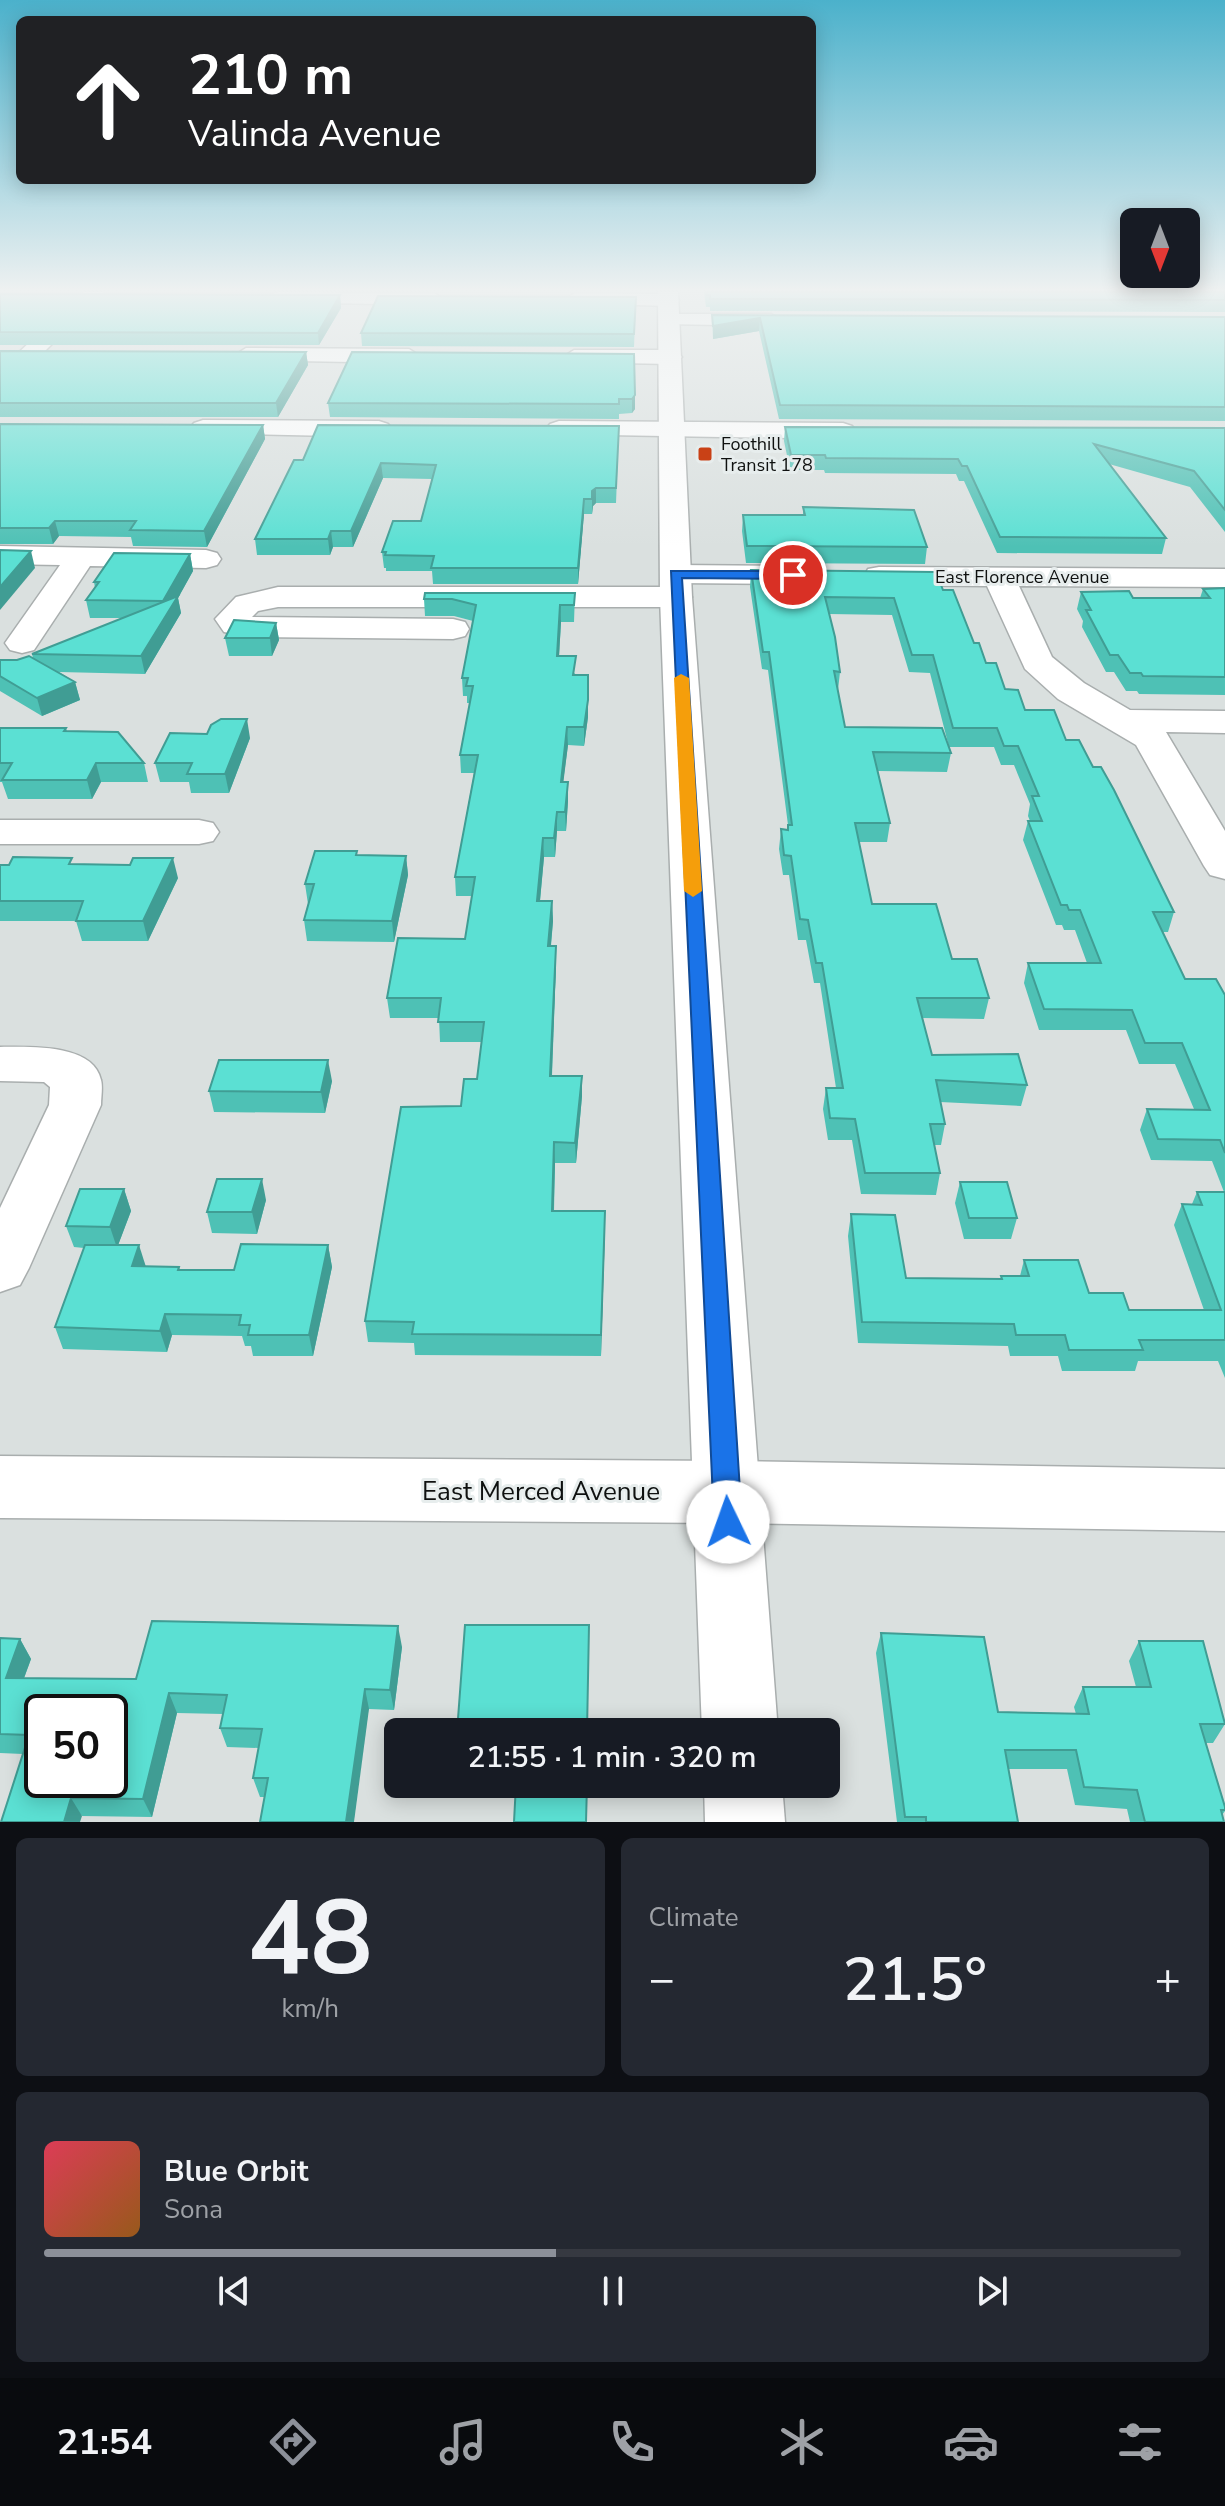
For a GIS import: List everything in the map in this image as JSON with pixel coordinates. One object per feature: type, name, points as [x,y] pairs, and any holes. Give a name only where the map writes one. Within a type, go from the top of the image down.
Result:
[{"type":"street","points":[[672,377],[676,587],[739,1718]]},
{"type":"street","points":[[176,428],[411,429]]},
{"type":"street","points":[[535,429],[862,431]]},
{"type":"street","points":[[0,555],[206,559]]},
{"type":"street","points":[[22,643],[82,556]]},
{"type":"street","points":[[999,577],[1037,662],[1071,691],[1151,738],[1225,866]]},
{"type":"street","name":"East Florence Avenue","points":[[676,587],[999,577],[1225,578]]},
{"type":"street","points":[[237,586],[676,587]]},
{"type":"street","points":[[453,629],[248,627],[236,625],[231,619],[247,604],[278,597],[676,587]]},
{"type":"street","points":[[1125,721],[1225,722]]},
{"type":"street","points":[[0,832],[199,832]]},
{"type":"street","points":[[0,1064],[54,1065],[76,1079],[75,1105],[0,1268]]},
{"type":"street","name":"East Merced Avenue","points":[[0,1487],[726,1492],[1225,1500]]},
{"type":"street","points":[[744,1798],[745,1822]]},
{"type":"building","points":[[0,377],[291,377],[276,403],[0,403]]},
{"type":"building","points":[[340,377],[635,377],[635,395],[632,399],[619,399],[619,404],[328,403]]},
{"type":"building","points":[[774,377],[1225,377],[1225,407],[780,405]]},
{"type":"building","points":[[0,424],[263,425],[204,531],[130,530],[136,521],[55,521],[49,528],[0,528]]},
{"type":"building","points":[[318,425],[619,426],[616,488],[596,488],[592,491],[592,499],[584,499],[578,568],[431,568],[434,556],[385,555],[386,552],[382,552],[393,521],[421,521],[436,465],[381,463],[351,531],[331,531],[328,539],[255,539],[294,460],[303,460]]},
{"type":"building","points":[[785,427],[1225,428],[1225,510],[1194,471],[1094,444],[1166,538],[1000,537],[967,466],[962,466],[958,459],[791,455]]},
{"type":"building","points":[[803,507],[914,510],[927,547],[747,546],[743,515],[805,515]]},
{"type":"building","points":[[0,550],[31,551],[0,587]]},
{"type":"building","points":[[114,553],[190,554],[163,601],[86,600]]},
{"type":"building","points":[[751,570],[936,572],[943,590],[953,590],[974,643],[979,643],[986,663],[996,663],[1005,689],[1018,690],[1025,710],[1054,710],[1066,740],[1079,740],[1093,767],[1101,767],[1174,912],[1153,912],[1185,979],[1216,979],[1225,995],[1225,1153],[1220,1140],[1158,1139],[1147,1109],[1210,1110],[1182,1043],[1145,1043],[1132,1010],[1044,1009],[1028,963],[1101,963],[1080,910],[1069,910],[1067,905],[1061,905],[1028,821],[1042,821],[1032,796],[1039,796],[1018,746],[1004,746],[997,728],[953,728],[933,655],[912,655],[894,598],[825,597],[835,637],[840,672],[834,671],[845,727],[942,728],[951,753],[873,752],[890,823],[855,823],[872,904],[936,904],[952,959],[977,959],[989,998],[917,998],[932,1055],[1018,1054],[1027,1085],[936,1080],[945,1124],[930,1124],[940,1173],[865,1173],[855,1119],[830,1118],[826,1088],[843,1088],[822,963],[816,963],[808,920],[800,919],[791,856],[784,855],[781,829],[788,830],[788,825],[792,825],[769,652],[763,652]]},
{"type":"building","points":[[1225,588],[1225,677],[1143,676],[1141,673],[1130,673],[1118,655],[1110,655],[1086,610],[1091,610],[1081,592],[1129,591],[1133,598],[1210,598],[1203,589]]},
{"type":"building","points":[[425,593],[575,593],[574,605],[560,605],[557,656],[576,656],[573,675],[588,675],[588,700],[584,727],[567,727],[561,782],[568,782],[565,812],[557,812],[554,838],[543,838],[537,901],[552,901],[548,946],[556,946],[550,1076],[582,1076],[575,1143],[554,1142],[552,1211],[605,1211],[601,1335],[412,1334],[414,1322],[365,1321],[401,1107],[461,1106],[464,1079],[477,1079],[484,1022],[438,1022],[441,998],[387,998],[398,938],[465,939],[475,877],[455,877],[478,755],[460,755],[473,686],[466,686],[468,678],[462,678],[476,605],[452,599],[424,599]]},
{"type":"building","points":[[178,596],[141,656],[32,654]]},
{"type":"building","points":[[234,620],[276,623],[270,638],[225,638]]},
{"type":"building","points":[[29,656],[75,682],[37,698],[0,676],[0,660]]},
{"type":"building","points":[[221,719],[247,719],[225,774],[187,774],[192,763],[155,763],[170,733],[207,734],[211,725]]},
{"type":"building","points":[[0,728],[118,732],[144,763],[96,763],[87,780],[2,780],[12,763],[0,763]]},
{"type":"building","points":[[315,851],[406,856],[392,921],[304,920],[314,884],[305,884]]},
{"type":"building","points":[[13,857],[72,858],[69,864],[130,865],[133,858],[173,858],[143,921],[76,921],[83,901],[0,901],[0,865],[9,865]]},
{"type":"building","points":[[219,1060],[328,1060],[321,1092],[209,1091]]},
{"type":"building","points":[[217,1179],[262,1179],[252,1212],[207,1212]]},
{"type":"building","points":[[960,1182],[1007,1182],[1017,1218],[969,1218]]},
{"type":"building","points":[[80,1189],[124,1189],[110,1227],[66,1226]]},
{"type":"building","points":[[1197,1192],[1225,1192],[1225,1340],[1139,1340],[1143,1350],[1069,1350],[1065,1335],[1016,1335],[1014,1324],[862,1322],[851,1214],[895,1215],[906,1278],[1002,1279],[1001,1276],[1029,1276],[1024,1260],[1078,1260],[1089,1293],[1123,1293],[1129,1310],[1221,1310],[1182,1204],[1202,1205]]},
{"type":"building","points":[[241,1244],[328,1245],[309,1335],[248,1335],[250,1325],[239,1325],[241,1315],[165,1314],[160,1331],[55,1327],[85,1245],[139,1245],[132,1266],[234,1270]]},
{"type":"building","points":[[152,1621],[398,1626],[390,1690],[365,1689],[346,1822],[260,1822],[268,1778],[253,1778],[262,1729],[220,1728],[227,1695],[169,1693],[143,1799],[71,1798],[128,1798],[128,1694],[24,1694],[24,1735],[0,1734],[0,1638],[20,1639],[6,1678],[136,1679]]},
{"type":"building","points":[[465,1625],[589,1625],[587,1718],[458,1718]]},
{"type":"building","points":[[881,1633],[984,1637],[998,1712],[1089,1714],[1083,1687],[1151,1687],[1139,1641],[1203,1641],[1225,1724],[1200,1724],[1225,1807],[1221,1810],[1224,1822],[1145,1822],[1137,1790],[1084,1787],[1076,1750],[1005,1750],[1018,1822],[926,1822],[926,1817],[905,1817]]},
{"type":"building","points":[[24,1751],[24,1798],[71,1798],[64,1822],[1,1822]]},
{"type":"building","points":[[515,1798],[587,1798],[586,1822],[514,1822]]},
{"type":"slow traffic","points":[[681,678],[693,891]]},
{"type":"place","name":"Foothill Transit 178","points":[[705,454]]},
{"type":"route","points":[[728,1522],[676,574],[793,575]]}]
